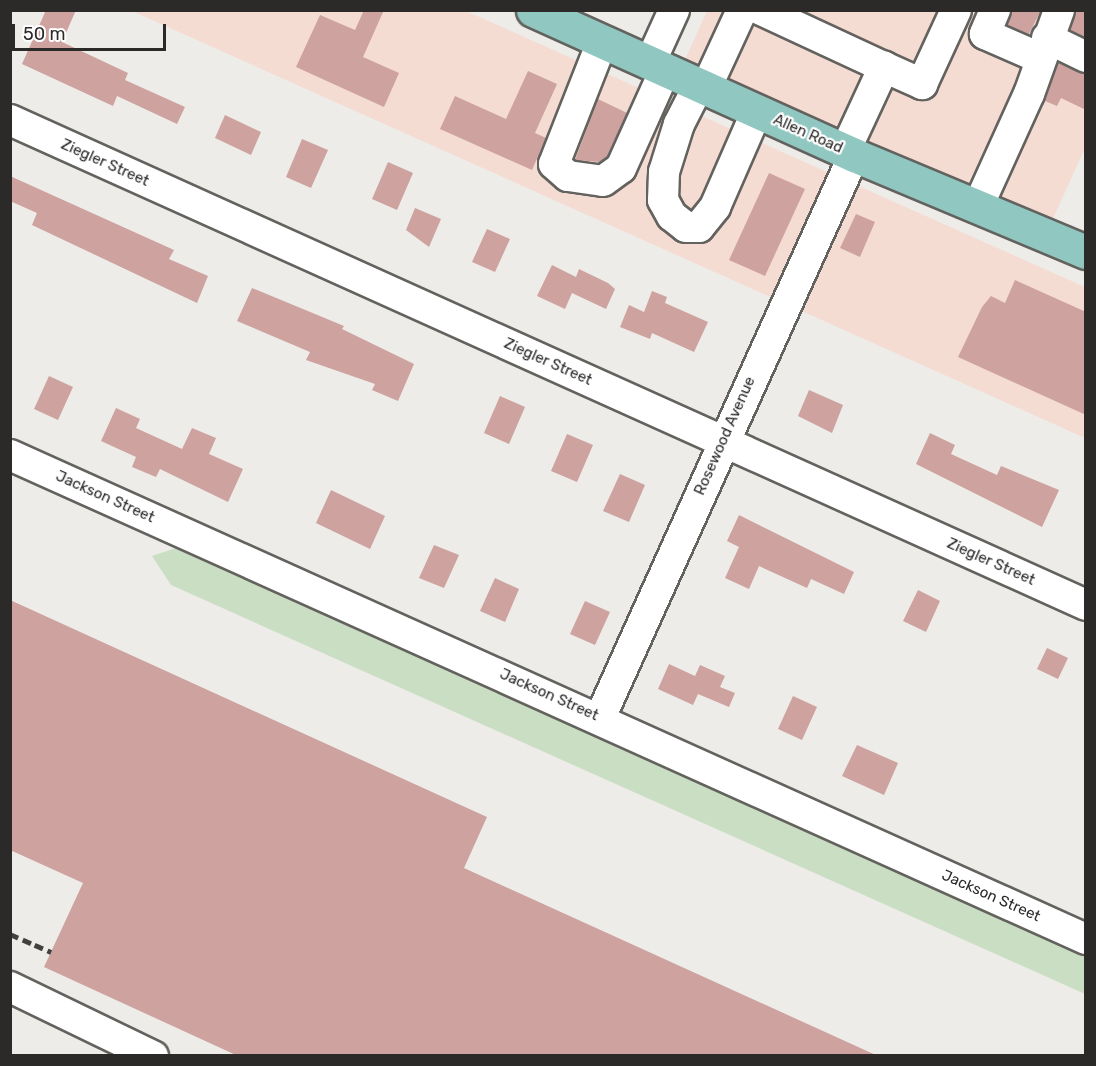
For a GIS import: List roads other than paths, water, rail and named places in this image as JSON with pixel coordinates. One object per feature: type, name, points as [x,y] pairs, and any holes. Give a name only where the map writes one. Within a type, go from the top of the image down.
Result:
[{"type":"main road","name":"Allen Road","points":[[533,10],[850,153],[979,204],[1086,252]]},
{"type":"street","points":[[602,42],[554,164],[568,176],[603,181],[621,168],[658,66],[674,10]]},
{"type":"street","points":[[741,10],[703,87],[679,124],[664,172],[663,200],[672,216],[686,227],[699,227],[715,207],[757,111]]},
{"type":"street","points":[[761,10],[922,84],[956,10]]},
{"type":"street","points":[[995,10],[985,34],[1086,57]]},
{"type":"street","points":[[979,204],[1059,10]]},
{"type":"street","name":"Rosewood Avenue","points":[[600,718],[850,153],[884,67]]},
{"type":"street","name":"Ziegler Street","points":[[10,120],[1086,604]]},
{"type":"street","name":"Jackson Street","points":[[10,454],[1086,939]]},
{"type":"street","points":[[10,987],[153,1056]]},
{"type":"railway","points":[[10,934],[51,952]]}]
